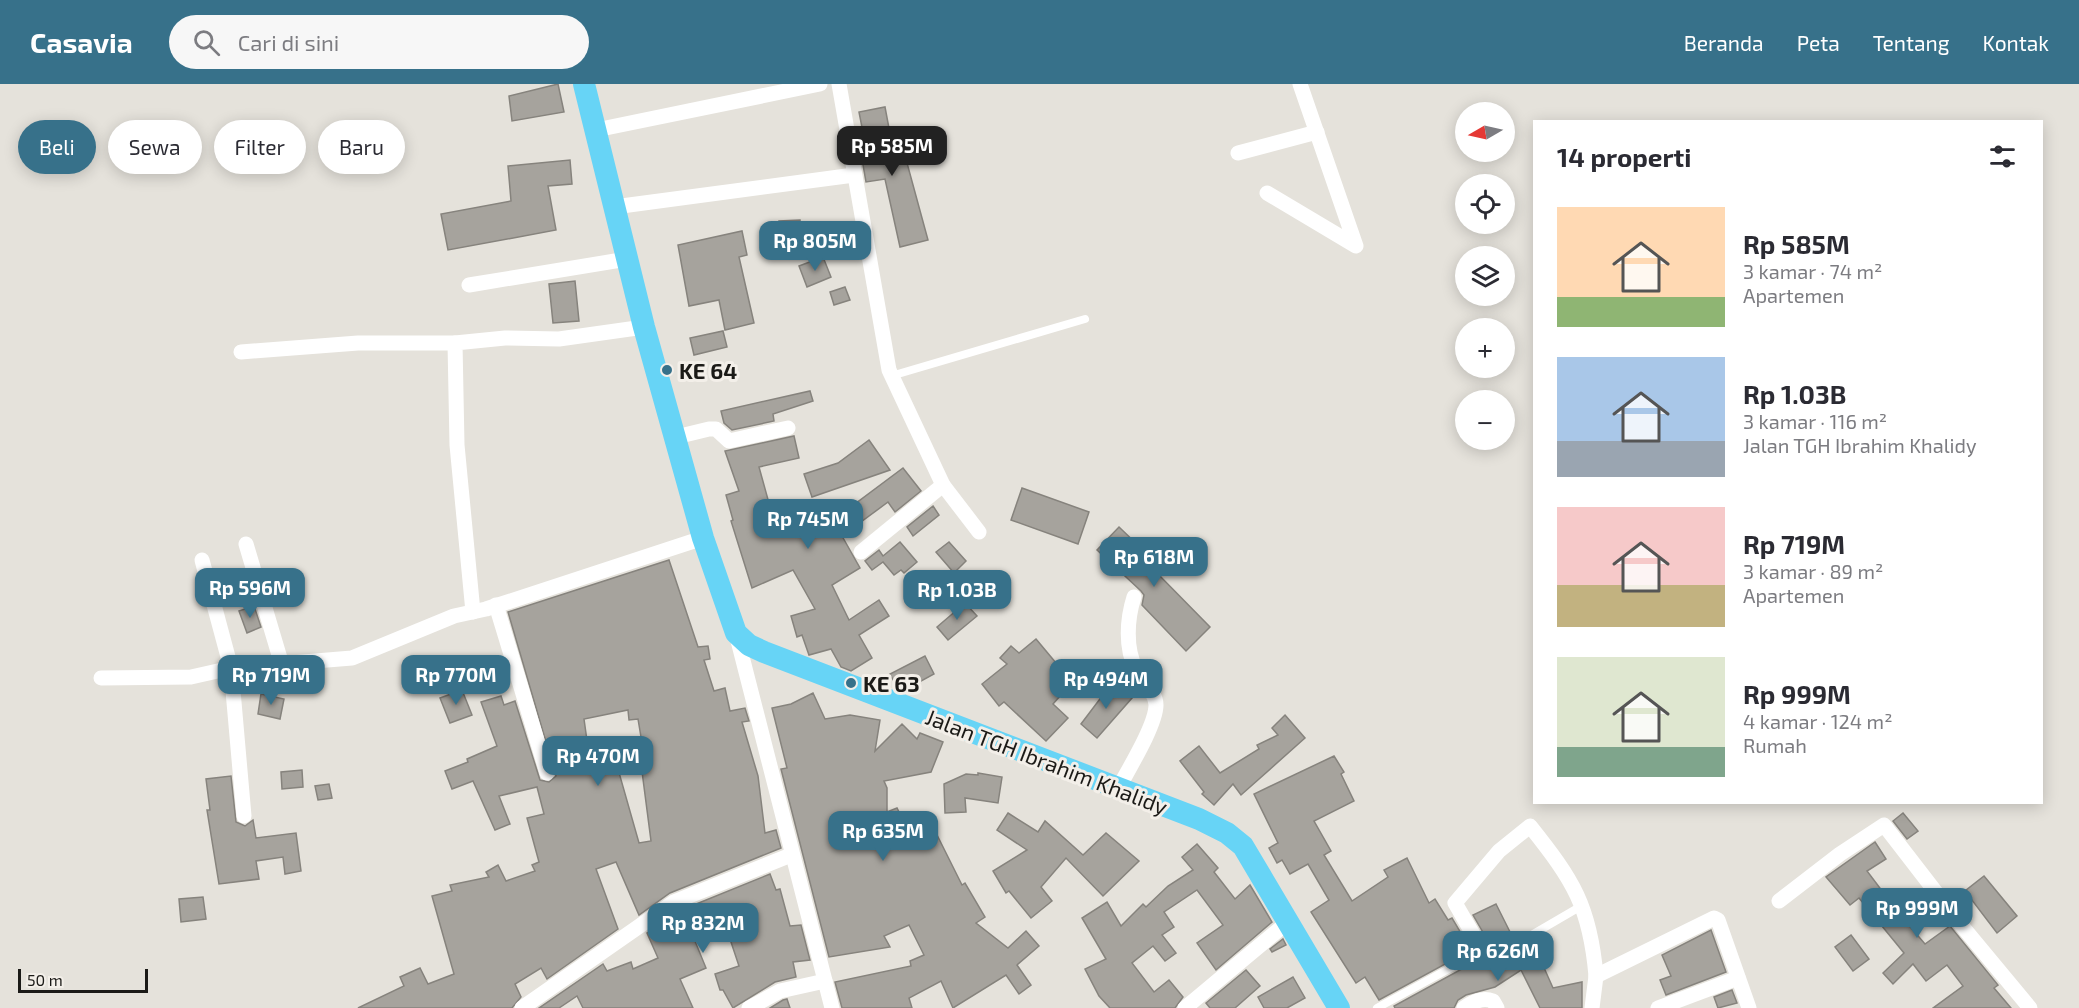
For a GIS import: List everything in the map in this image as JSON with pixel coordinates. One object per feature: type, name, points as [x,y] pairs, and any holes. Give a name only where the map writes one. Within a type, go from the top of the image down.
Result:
[{"type":"main road","points":[[584,84],[644,327],[702,538],[736,633]]},
{"type":"main road","name":"Jalan TGH Ibrahim Khalidy","points":[[736,633],[749,645],[764,652],[1227,833],[1243,846],[1339,1008]]},
{"type":"street","points":[[596,130],[820,84]]},
{"type":"street","points":[[839,84],[891,376],[943,485],[979,532]]},
{"type":"street","points":[[1267,193],[1356,246],[1300,84]]},
{"type":"street","points":[[1238,153],[1317,132]]},
{"type":"street","points":[[614,207],[854,175]]},
{"type":"street","points":[[469,285],[627,259]]},
{"type":"street","points":[[242,352],[358,343],[455,343],[505,338],[559,339],[644,327]]},
{"type":"street","points":[[455,343],[457,445],[473,612]]},
{"type":"street","points":[[676,437],[716,429],[729,441],[788,428]]},
{"type":"street","points":[[861,552],[943,485]]},
{"type":"street","points":[[101,678],[191,677],[231,668],[352,658],[426,626],[496,606],[702,538]]},
{"type":"street","points":[[246,544],[282,665]]},
{"type":"street","points":[[202,560],[231,668],[244,816]]},
{"type":"street","points":[[1118,789],[1140,747],[1154,714],[1156,703],[1133,661],[1129,633],[1130,609],[1134,597]]},
{"type":"street","points":[[496,606],[547,773]]},
{"type":"street","points":[[736,633],[832,1008]]},
{"type":"street","points":[[1779,901],[1839,855],[1884,825],[1962,926],[2030,1008]]},
{"type":"street","points":[[1481,948],[1455,903],[1499,851],[1530,826],[1568,876],[1583,905],[1591,936],[1596,976],[1592,1008]]},
{"type":"street","points":[[522,1008],[674,902],[791,855]]},
{"type":"street","points":[[1596,976],[1714,918],[1718,920],[1749,1008]]},
{"type":"street","points":[[1185,1008],[1288,922]]},
{"type":"street","points":[[1658,1008],[1738,978]]},
{"type":"street","points":[[749,1008],[780,991],[825,981]]},
{"type":"street","points":[[1464,1008],[1480,999],[1493,1001],[1497,1008]]},
{"type":"lane","points":[[891,376],[1085,319]]},
{"type":"lane","points":[[1377,1008],[1489,947],[1523,940],[1583,905]]},
{"type":"building","points":[[558,84],[564,112],[512,121],[509,96]]},
{"type":"building","points":[[885,107],[894,155],[904,152],[928,240],[900,247],[885,179],[866,182],[862,159],[868,158],[859,112]]},
{"type":"building","points":[[570,160],[572,184],[548,186],[556,230],[448,250],[441,214],[511,201],[508,166]]},
{"type":"building","points":[[800,220],[801,245],[780,245],[779,221]]},
{"type":"building","points":[[742,231],[747,255],[739,257],[754,323],[725,330],[719,300],[689,306],[678,245]]},
{"type":"building","points":[[823,257],[831,277],[807,287],[799,266]]},
{"type":"building","points":[[575,281],[579,321],[553,323],[549,284]]},
{"type":"building","points":[[845,287],[850,300],[834,305],[830,292]]},
{"type":"building","points":[[723,331],[727,347],[694,355],[690,338]]},
{"type":"building","points":[[810,391],[813,401],[773,414],[774,421],[732,430],[724,423],[721,411]]},
{"type":"building","points":[[794,436],[799,458],[759,467],[775,525],[807,512],[816,533],[903,468],[921,491],[895,512],[888,502],[842,536],[860,568],[832,585],[849,620],[879,600],[889,616],[859,635],[872,658],[851,671],[841,667],[831,649],[809,655],[802,635],[797,637],[791,616],[815,609],[793,570],[752,588],[731,521],[733,520],[726,495],[739,491],[725,451]]},
{"type":"building","points":[[869,440],[890,470],[812,497],[804,474],[838,463]]},
{"type":"building","points":[[1022,488],[1089,512],[1078,544],[1011,520]]},
{"type":"building","points":[[933,506],[939,515],[913,536],[907,527]]},
{"type":"building","points":[[1119,527],[1143,550],[1149,544],[1166,561],[1156,572],[1210,627],[1186,651],[1142,605],[1144,595],[1141,591],[1097,550]]},
{"type":"building","points":[[900,542],[917,562],[904,573],[901,570],[894,575],[883,562],[872,570],[865,561],[879,550],[883,556]]},
{"type":"building","points":[[949,542],[966,561],[954,573],[936,552]]},
{"type":"building","points":[[669,560],[698,647],[708,646],[710,659],[704,660],[714,691],[725,688],[730,711],[745,708],[749,721],[742,722],[758,776],[765,833],[776,830],[781,848],[670,893],[639,915],[616,862],[596,869],[618,929],[547,979],[541,968],[515,984],[521,997],[512,1008],[358,1008],[404,986],[400,977],[420,968],[428,984],[454,974],[432,896],[452,891],[450,885],[489,877],[486,872],[498,865],[506,881],[535,871],[532,865],[539,862],[527,818],[544,814],[537,787],[499,796],[510,824],[495,830],[473,781],[452,789],[445,771],[468,762],[467,759],[497,746],[481,702],[501,696],[504,705],[515,701],[540,780],[549,782],[556,776],[508,612]],"holes":[[[628,710],[629,720],[638,719],[644,755],[640,756],[651,841],[639,843],[614,755],[590,762],[584,719]]]},
{"type":"building","points":[[965,603],[977,616],[948,640],[937,627]]},
{"type":"building","points":[[254,606],[261,627],[247,633],[239,611]]},
{"type":"building","points":[[1036,639],[1056,663],[1051,667],[1070,685],[1053,704],[1068,718],[1046,741],[1004,702],[999,706],[982,684],[1007,664],[1000,658],[1011,646],[1019,653]]},
{"type":"building","points":[[925,656],[934,674],[903,691],[898,689],[890,674]]},
{"type":"building","points":[[1112,683],[1132,698],[1097,738],[1081,724]]},
{"type":"building","points":[[462,690],[472,715],[450,723],[440,698]]},
{"type":"building","points":[[813,693],[825,719],[850,715],[880,720],[875,751],[902,724],[917,739],[920,733],[943,742],[931,772],[884,781],[887,788],[887,812],[897,808],[914,842],[936,833],[962,885],[965,883],[985,917],[976,923],[1008,948],[1026,931],[1039,946],[1017,965],[1031,985],[1019,994],[1006,975],[953,1008],[941,981],[909,998],[912,1008],[842,1008],[835,982],[911,966],[910,961],[924,955],[909,925],[884,936],[890,947],[829,957],[781,769],[787,768],[772,708],[791,704]]},
{"type":"building","points":[[261,694],[284,699],[280,719],[258,714]]},
{"type":"building","points":[[1285,715],[1305,738],[1241,795],[1233,784],[1214,805],[1202,794],[1204,792],[1180,761],[1199,746],[1220,773],[1259,749],[1257,745],[1278,735],[1272,728]]},
{"type":"building","points":[[1334,756],[1344,772],[1341,774],[1354,801],[1314,821],[1331,851],[1324,855],[1352,901],[1388,877],[1384,870],[1407,858],[1429,903],[1435,899],[1448,920],[1452,918],[1471,950],[1379,1000],[1365,977],[1356,983],[1311,912],[1329,900],[1308,864],[1290,874],[1282,860],[1277,863],[1269,848],[1278,843],[1254,794]]},
{"type":"building","points":[[302,770],[303,787],[282,789],[281,772]]},
{"type":"building","points":[[978,773],[1002,777],[998,803],[965,798],[966,812],[945,813],[944,784],[966,774],[978,775]]},
{"type":"building","points":[[231,776],[236,822],[245,826],[253,820],[256,838],[296,833],[301,871],[285,874],[283,857],[256,861],[259,879],[219,884],[207,810],[210,810],[206,779]]},
{"type":"building","points":[[329,784],[332,798],[318,800],[315,786]]},
{"type":"building","points":[[1008,813],[1038,832],[1045,821],[1083,855],[1106,833],[1139,861],[1103,896],[1066,858],[1041,887],[1052,901],[1031,918],[1009,891],[1006,893],[993,871],[1027,850],[997,830]]},
{"type":"building","points":[[1903,813],[1918,831],[1907,839],[1893,821]]},
{"type":"building","points":[[1875,842],[1886,859],[1867,871],[1901,916],[1925,944],[1950,926],[1998,985],[1994,988],[2011,1008],[1933,1008],[1963,986],[1947,965],[1926,981],[1913,964],[1893,984],[1883,973],[1904,953],[1859,898],[1850,905],[1826,877]]},
{"type":"building","points":[[1197,844],[1218,868],[1214,872],[1235,899],[1250,885],[1272,922],[1216,970],[1197,943],[1223,925],[1197,890],[1164,912],[1174,927],[1162,935],[1176,953],[1165,961],[1153,946],[1132,963],[1154,992],[1169,980],[1183,997],[1175,1008],[1110,1008],[1099,996],[1085,969],[1106,959],[1082,918],[1107,902],[1121,926],[1143,904],[1146,907],[1168,886],[1193,870],[1182,857]]},
{"type":"building","points":[[770,874],[776,890],[780,889],[790,926],[801,925],[810,960],[793,962],[796,977],[775,982],[733,1008],[723,990],[720,990],[715,974],[739,966],[728,933],[725,935],[719,918],[690,929],[706,968],[680,979],[693,1008],[583,1008],[577,996],[559,1008],[539,1008],[603,964],[607,971],[631,962],[633,969],[658,958],[647,933],[679,911]]},
{"type":"building","points":[[1984,876],[2017,916],[1997,933],[1965,891]]},
{"type":"building","points":[[203,897],[206,919],[181,922],[179,899]]},
{"type":"building","points":[[1496,904],[1512,936],[1488,941],[1473,915]]},
{"type":"building","points":[[1711,930],[1726,972],[1666,995],[1660,980],[1671,976],[1662,955]]},
{"type":"building","points":[[1851,935],[1869,959],[1853,971],[1835,947]]},
{"type":"building","points":[[1283,939],[1286,945],[1272,952],[1270,949]]},
{"type":"building","points":[[1533,943],[1553,988],[1582,982],[1582,1008],[1540,1008],[1521,970],[1495,987],[1466,995],[1458,1000],[1454,1008],[1395,1008],[1394,1006],[1491,953],[1518,947],[1519,949]]},
{"type":"building","points":[[1246,970],[1260,986],[1235,1008],[1210,1008],[1206,1003]]},
{"type":"building","points":[[1293,977],[1305,998],[1287,1008],[1264,1008],[1258,997]]},
{"type":"building","points":[[1732,990],[1737,1003],[1718,1008],[1714,997]]},
{"type":"building","points":[[787,999],[790,1008],[770,1008],[783,1000]]},
{"type":"place","name":"KE 64","points":[[667,370]]},
{"type":"place","name":"KE 63","points":[[851,683]]}]
